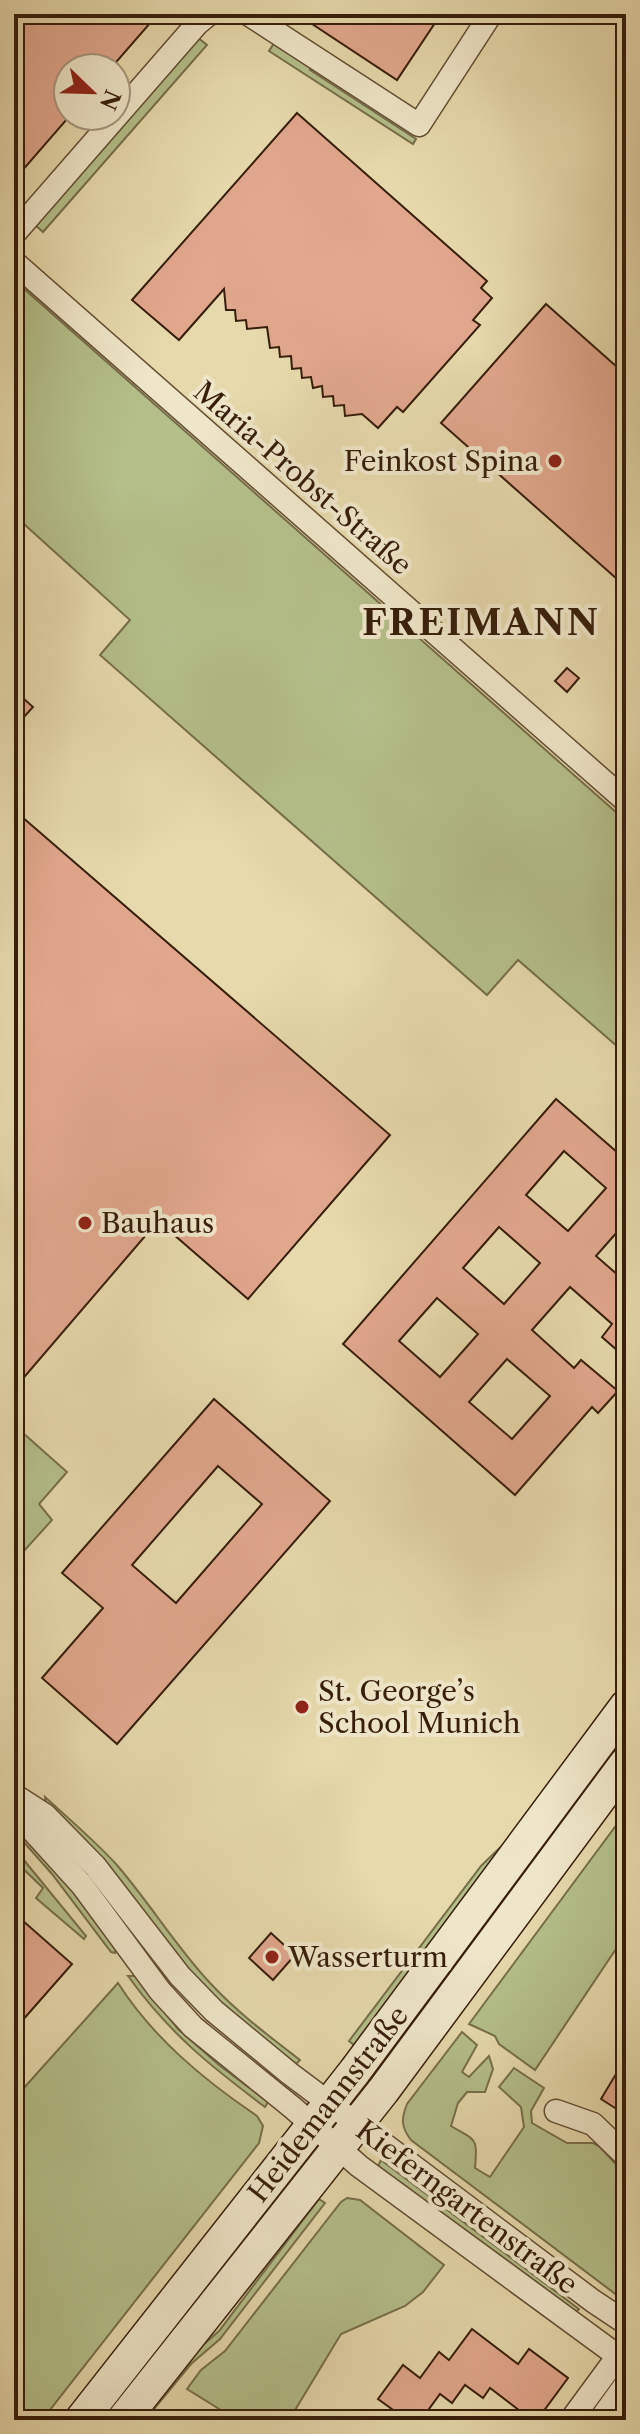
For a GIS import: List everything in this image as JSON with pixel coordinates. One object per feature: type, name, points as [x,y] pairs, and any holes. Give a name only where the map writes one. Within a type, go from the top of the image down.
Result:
[{"type":"main road","name":"Heidemannstraße","points":[[81,2420],[322,2114],[626,1706]]},
{"type":"main road","name":"Heidemannstraße","points":[[123,2420],[356,2123],[626,1763]]},
{"type":"street","points":[[14,234],[209,14]]},
{"type":"street","points":[[248,14],[419,125],[491,14]]},
{"type":"street","name":"Maria-Probst-Straße","points":[[14,262],[626,801]]},
{"type":"street","points":[[14,1795],[45,1815],[67,1836],[95,1866],[180,1976],[322,2114]]},
{"type":"street","points":[[14,1810],[82,1885],[160,1991],[193,2027],[322,2114]]},
{"type":"street","points":[[131,1950],[148,1934]]},
{"type":"street","points":[[556,2111],[593,2124],[626,2156]]},
{"type":"street","name":"Kieferngartenstraße","points":[[322,2114],[356,2123],[626,2323]]},
{"type":"street","name":"Kieferngartenstraße","points":[[322,2114],[336,2148],[623,2356]]},
{"type":"street","points":[[571,2420],[623,2356]]},
{"type":"street","points":[[600,2420],[626,2384]]},
{"type":"green space","points":[[197,37],[207,45],[132,131],[132,112]]},
{"type":"green space","points":[[276,40],[313,64],[310,70],[416,139],[413,144],[269,51]]},
{"type":"green space","points":[[114,132],[131,132],[43,232],[34,224]]},
{"type":"green space","points":[[14,280],[626,821],[626,1054],[518,960],[487,995],[100,655],[130,620],[14,515]]},
{"type":"green space","points":[[14,1425],[67,1472],[39,1504],[52,1520],[14,1562]]},
{"type":"green space","points":[[45,1797],[116,1864],[211,1984],[300,2060],[296,2064],[246,2027],[200,1984],[46,1806]]},
{"type":"green space","points":[[626,1812],[626,1934],[535,2070],[499,2044],[495,2036],[469,2024]]},
{"type":"green space","points":[[14,1821],[117,1945],[115,1953],[111,1952],[52,1874],[14,1831]]},
{"type":"green space","points":[[515,1833],[354,2045],[349,2041],[481,1866]]},
{"type":"green space","points":[[14,1848],[86,1936],[84,1939],[36,1898],[43,1888],[14,1860]]},
{"type":"green space","points":[[128,1976],[136,1976],[178,2029],[268,2102],[265,2107],[191,2047],[159,2015]]},
{"type":"green space","points":[[118,1983],[163,2040],[218,2088],[257,2116],[263,2126],[259,2143],[42,2420],[14,2420],[14,2099]]},
{"type":"green space","points":[[462,2032],[477,2045],[462,2072],[469,2077],[489,2056],[493,2069],[485,2092],[467,2092],[458,2103],[451,2126],[474,2141],[475,2168],[490,2177],[524,2127],[521,2107],[499,2087],[514,2068],[544,2088],[531,2111],[532,2123],[567,2143],[593,2143],[626,2175],[626,2302],[411,2140],[403,2123],[407,2104]]},
{"type":"green space","points":[[381,2160],[579,2309],[575,2313],[378,2166]]},
{"type":"green space","points":[[347,2198],[360,2200],[444,2265],[423,2292],[405,2306],[341,2334],[289,2420],[237,2420],[187,2389],[201,2370],[225,2351]]},
{"type":"green space","points":[[319,2199],[325,2203],[220,2339],[191,2364],[145,2420],[138,2420],[186,2360],[219,2331]]},
{"type":"building","points":[[14,14],[158,14],[125,52],[52,52],[52,132],[56,132],[14,180]]},
{"type":"building","points":[[297,14],[441,14],[397,80]]},
{"type":"building","points":[[297,113],[487,281],[481,288],[492,298],[473,320],[480,325],[403,412],[397,407],[378,428],[362,414],[345,416],[344,405],[334,406],[333,396],[323,397],[322,386],[313,388],[311,377],[302,378],[301,368],[292,369],[291,356],[280,357],[279,347],[270,348],[267,327],[247,329],[246,320],[236,321],[235,310],[226,310],[224,289],[179,340],[132,300]]},
{"type":"building","name":"Feinkost Spina","points":[[546,304],[626,375],[626,587],[441,423]]},
{"type":"building","points":[[567,668],[579,678],[567,692],[555,681]]},
{"type":"building","points":[[14,690],[33,707],[14,728]]},
{"type":"building","name":"Bauhaus","points":[[14,810],[390,1135],[248,1299],[158,1221],[14,1389]]},
{"type":"building","points":[[556,1099],[626,1160],[626,1222],[596,1256],[626,1282],[626,1358],[602,1337],[612,1324],[570,1287],[532,1330],[574,1368],[581,1360],[618,1391],[598,1413],[592,1407],[515,1495],[343,1344]],"holes":[[[564,1151],[606,1188],[568,1231],[526,1195]],[[499,1227],[540,1263],[504,1304],[463,1268]],[[437,1298],[478,1334],[440,1377],[399,1341]],[[507,1359],[550,1396],[512,1439],[469,1402]]]},
{"type":"building","points":[[214,1399],[330,1501],[117,1744],[42,1678],[103,1608],[62,1573]],"holes":[[[218,1466],[262,1504],[176,1603],[132,1565]]]},
{"type":"building","points":[[14,1913],[72,1964],[14,2030]]},
{"type":"building","name":"Wasserturm","points":[[271,1933],[295,1955],[273,1980],[249,1958]]},
{"type":"building","points":[[616,2074],[626,2080],[626,2115],[601,2099]]},
{"type":"building","points":[[472,2329],[518,2364],[529,2349],[568,2378],[537,2420],[532,2420],[490,2388],[483,2398],[465,2385],[452,2403],[440,2394],[421,2420],[407,2420],[378,2399],[403,2365],[420,2378],[439,2352],[449,2360]]},
{"type":"place","name":"Feinkost Spina","points":[[555,461]]},
{"type":"place","name":"Bauhaus","points":[[85,1223]]},
{"type":"place","name":"St. George’s School Munich","points":[[302,1707]]},
{"type":"place","name":"Wasserturm","points":[[272,1957]]},
{"type":"district","name":"FREIMANN","points":[[481,622]]}]
